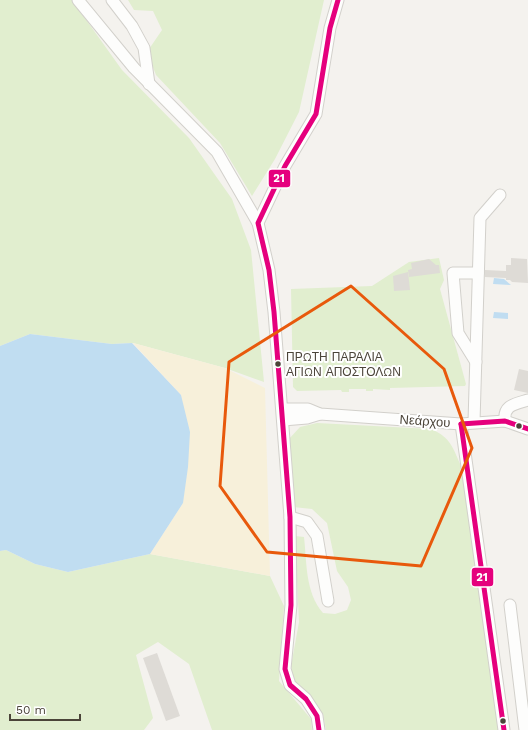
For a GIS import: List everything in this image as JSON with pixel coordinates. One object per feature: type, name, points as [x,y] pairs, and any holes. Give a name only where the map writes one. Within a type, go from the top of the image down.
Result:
[{"type":"street","points":[[78,0],[134,68],[217,152],[258,223],[269,270],[282,394],[290,517],[290,605],[286,669],[290,685],[306,699],[317,716],[319,730]]},
{"type":"street","points":[[112,0],[132,26],[144,48],[149,84]]},
{"type":"street","points":[[258,223],[285,166],[316,114],[330,28],[338,0]]},
{"type":"street","points":[[474,422],[480,218],[500,196]]},
{"type":"street","points":[[476,362],[458,333],[454,273],[478,272]]},
{"type":"street","points":[[282,394],[295,408]]},
{"type":"street","points":[[504,421],[504,414],[508,407],[528,400]]},
{"type":"street","name":"Νεάρχου","points":[[283,414],[295,408],[308,409],[320,414]]},
{"type":"street","name":"Νεάρχου","points":[[283,414],[296,420],[320,414],[461,424],[504,421],[528,430]]},
{"type":"street","points":[[284,433],[296,420]]},
{"type":"street","points":[[461,424],[504,730]]},
{"type":"street","points":[[290,517],[307,522],[317,536],[328,601]]},
{"type":"street","points":[[510,605],[525,730]]},
{"type":"highlighted area","points":[[351,286],[444,369],[472,448],[421,566],[267,552],[220,486],[229,362]]},
{"type":"green space","points":[[0,0],[72,0],[122,70],[189,138],[232,199],[251,250],[264,382],[225,368],[133,343],[112,344],[30,334],[0,346]]},
{"type":"green space","points":[[128,0],[324,0],[299,112],[275,159],[252,196],[220,143],[156,75],[147,52],[162,30],[153,11],[134,10]]},
{"type":"green space","points":[[439,258],[444,280],[440,289],[466,384],[465,386],[390,388],[390,390],[373,389],[373,391],[366,391],[366,389],[349,389],[349,392],[342,392],[341,390],[297,391],[293,387],[291,289],[372,286],[409,262]]},
{"type":"green space","points":[[317,423],[431,429],[438,432],[448,440],[454,450],[462,468],[499,730],[326,730],[323,714],[294,681],[291,666],[299,622],[295,536],[304,537],[310,587],[317,605],[323,613],[335,614],[347,610],[351,600],[348,587],[337,571],[327,523],[312,509],[293,507],[289,439],[300,427]]},
{"type":"green space","points":[[6,550],[35,564],[68,572],[150,554],[270,576],[284,606],[279,681],[311,719],[312,730],[212,730],[189,664],[158,642],[136,655],[153,718],[144,730],[0,730],[0,551]]},
{"type":"sand","points":[[133,343],[225,368],[265,388],[270,576],[150,554],[183,503],[181,395]]},
{"type":"water","points":[[494,278],[504,279],[511,285],[493,284]]},
{"type":"water","points":[[494,312],[508,313],[508,319],[493,318]]},
{"type":"water","points":[[30,334],[112,344],[132,343],[181,395],[190,432],[188,467],[183,503],[150,554],[68,572],[35,564],[6,550],[0,551],[0,346]]},
{"type":"building","points":[[511,258],[527,259],[528,283],[512,282],[510,280],[506,280],[506,278],[485,277],[485,270],[506,271],[506,265],[511,265]]},
{"type":"building","points":[[429,259],[436,265],[439,265],[440,273],[409,277],[408,270],[412,269],[411,263]]},
{"type":"building","points":[[408,272],[410,290],[394,291],[393,276]]},
{"type":"building","points":[[519,369],[528,371],[528,393],[514,390]]},
{"type":"building","points":[[157,653],[180,716],[166,721],[143,658]]},
{"type":"transit line","name":"21","points":[[319,730],[317,716],[306,699],[290,685],[285,669],[291,605],[290,517],[274,312],[269,270],[258,223],[285,166],[316,114],[330,28],[338,0]]},
{"type":"transit line","name":"21","points":[[461,424],[505,421],[528,429]]},
{"type":"transit line","name":"21","points":[[461,424],[504,730]]},
{"type":"place","name":"ΠΡΩΤΗ ΠΑΡΑΛΙΑ ΑΓΙΩΝ ΑΠΟΣΤΟΛΩΝ","points":[[278,364]]}]
